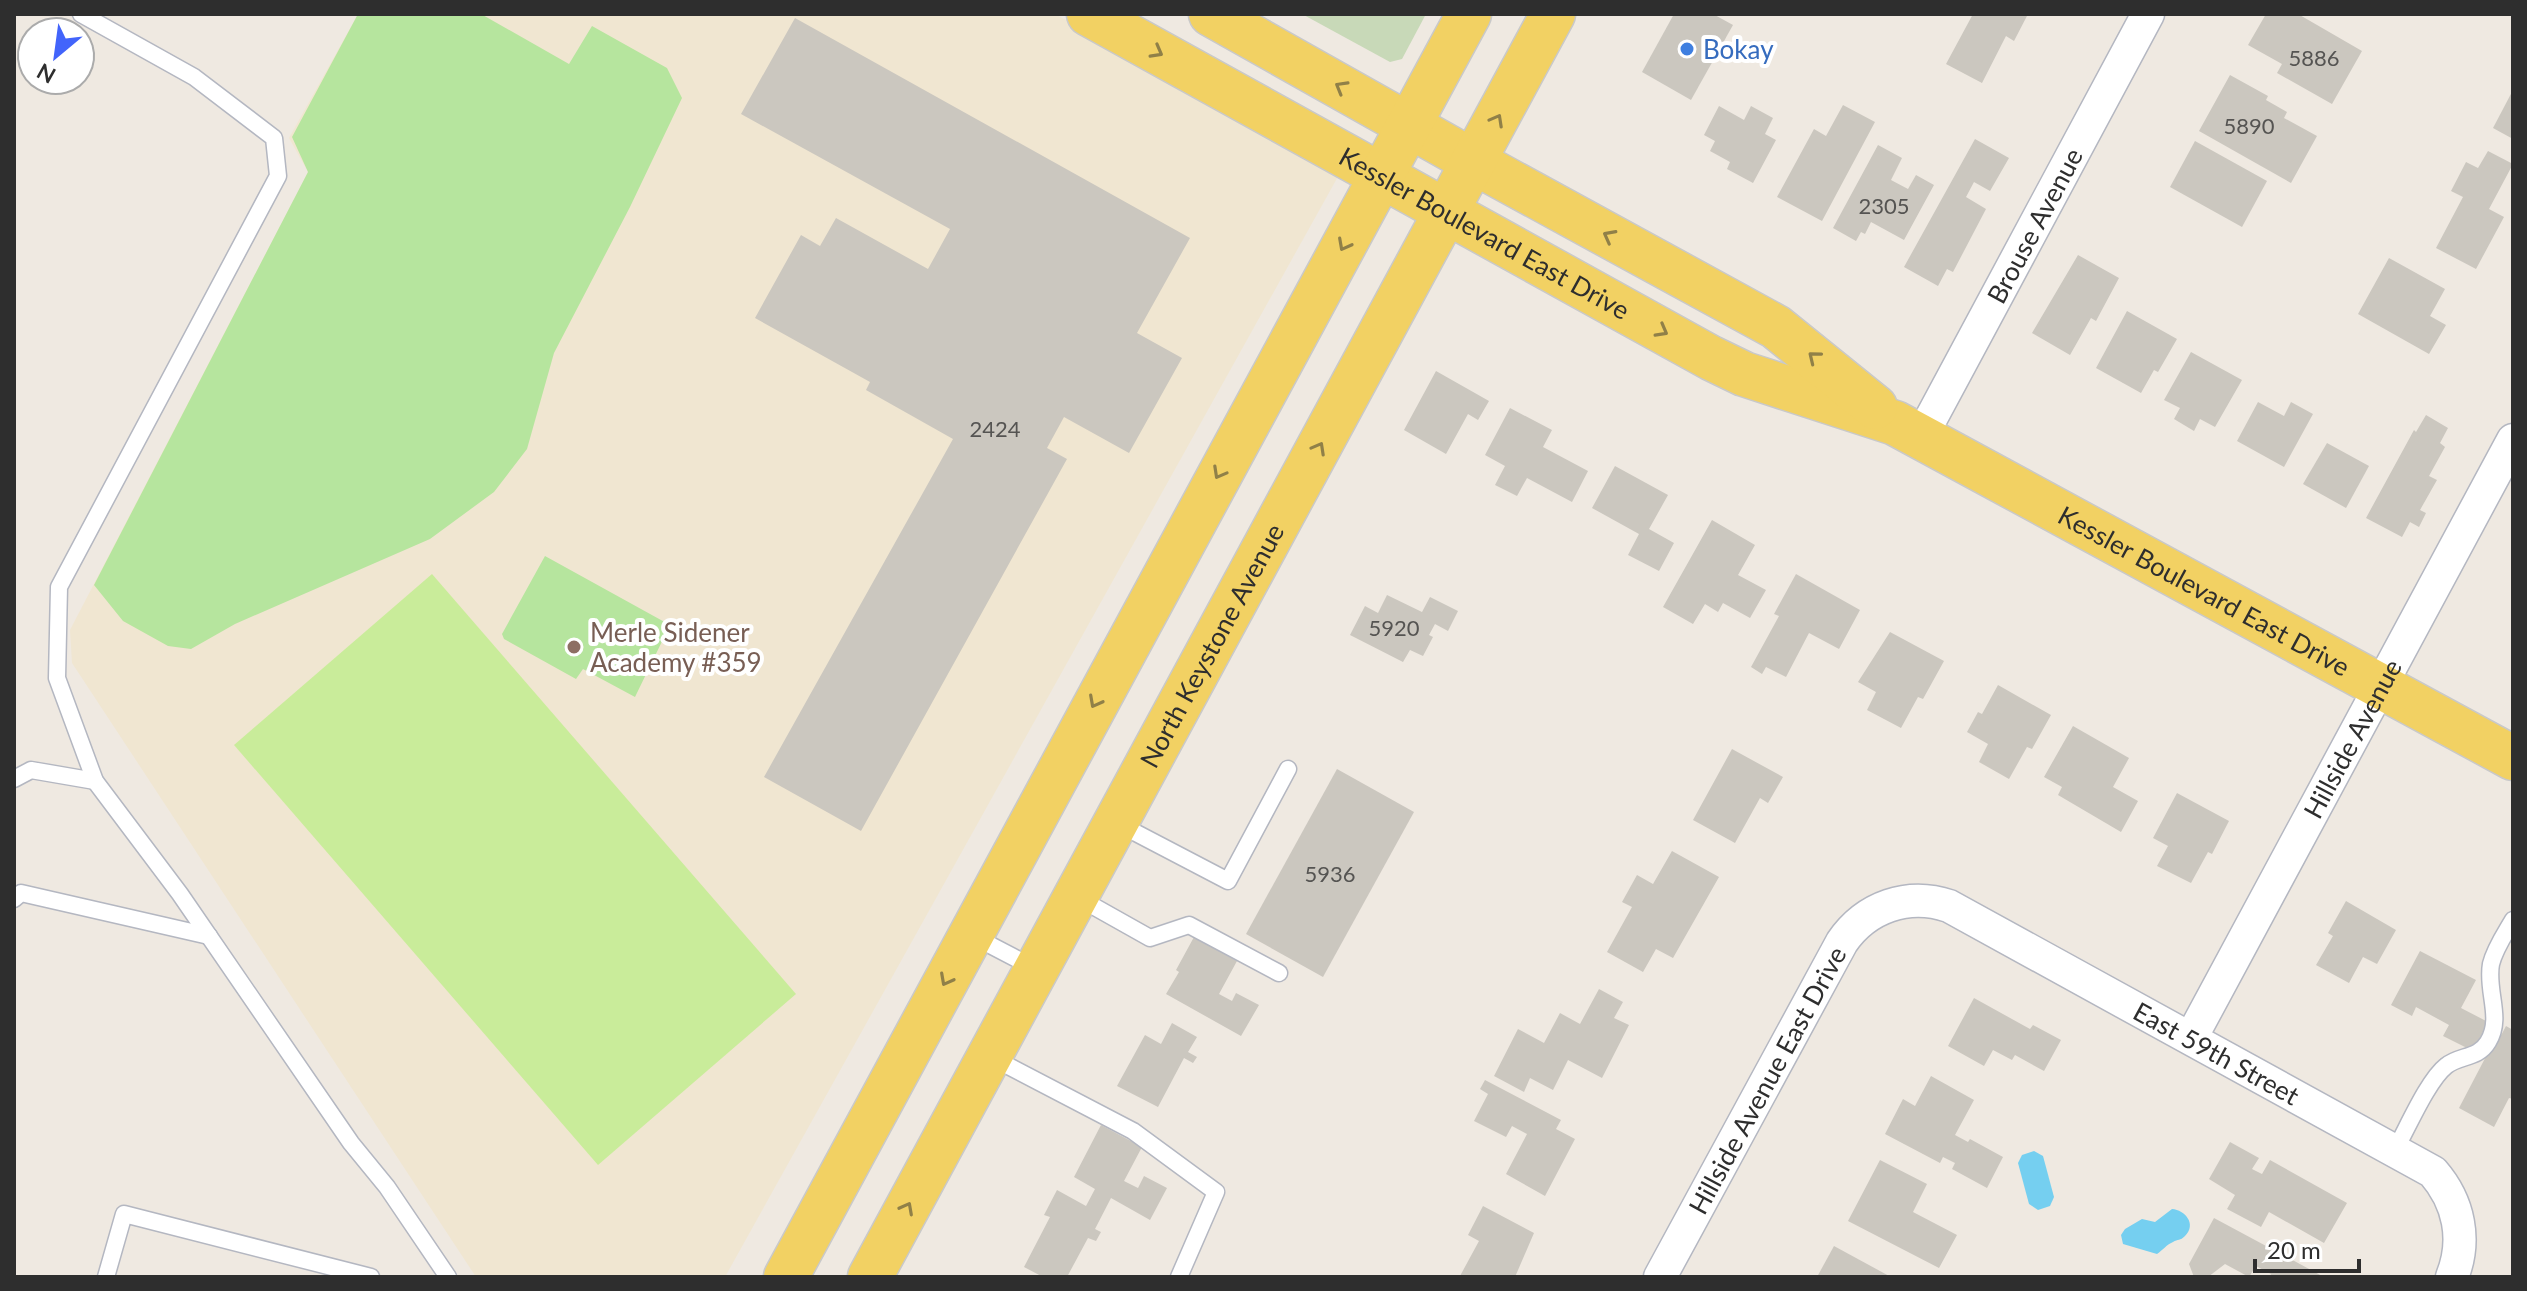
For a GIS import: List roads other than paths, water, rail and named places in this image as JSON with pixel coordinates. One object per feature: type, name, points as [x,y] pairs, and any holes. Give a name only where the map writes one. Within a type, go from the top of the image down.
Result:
[{"type":"main road","name":"Kessler Boulevard East Drive","points":[[1089,14],[1446,213],[1744,374],[1908,430],[2513,758]]},
{"type":"main road","name":"Kessler Boulevard East Drive","points":[[1211,14],[1408,126],[1776,327],[1908,430]]},
{"type":"main road","points":[[786,1277],[1469,14]]},
{"type":"main road","name":"North Keystone Avenue","points":[[870,1277],[1553,14]]},
{"type":"street","name":"Brouse Avenue","points":[[1908,430],[2148,14]]},
{"type":"street","name":"Hillside Avenue","points":[[2191,1038],[2513,440]]},
{"type":"street","name":"East 59th Street","points":[[1896,903],[1923,900],[1949,906],[2433,1172],[2451,1197],[2458,1219],[2461,1244],[2452,1277]]},
{"type":"street","name":"Hillside Avenue East Drive","points":[[1660,1277],[1842,942],[1862,920],[1896,903]]},
{"type":"lane","points":[[81,14],[194,77],[274,138],[278,176],[59,587],[57,678],[95,781],[209,936],[351,1143],[387,1187],[448,1277]]},
{"type":"lane","points":[[1116,822],[1228,881],[1288,769]]},
{"type":"lane","points":[[14,779],[31,770],[95,781]]},
{"type":"lane","points":[[14,899],[21,893],[209,936]]},
{"type":"lane","points":[[1077,897],[1150,938],[1189,925],[1279,973]]},
{"type":"lane","points":[[2395,1150],[2445,1066],[2476,1055],[2487,1045],[2495,1017],[2490,993],[2491,964],[2513,920]]},
{"type":"lane","points":[[970,934],[1037,970]]},
{"type":"lane","points":[[989,1056],[1133,1131],[1216,1192],[1179,1277]]},
{"type":"lane","points":[[106,1277],[124,1214],[315,1270],[371,1277]]},
{"type":"water","points":[[2034,1151],[2043,1156],[2054,1197],[2050,1206],[2038,1210],[2029,1204],[2018,1163],[2022,1155]]},
{"type":"water","points":[[2172,1209],[2185,1215],[2190,1222],[2183,1238],[2157,1254],[2123,1244],[2121,1235],[2125,1229],[2142,1219],[2155,1222]]},
{"type":"place","name":"Bokay","points":[[1687,49]]},
{"type":"place","name":"Merle Sidener Academy #359","points":[[574,647]]}]
